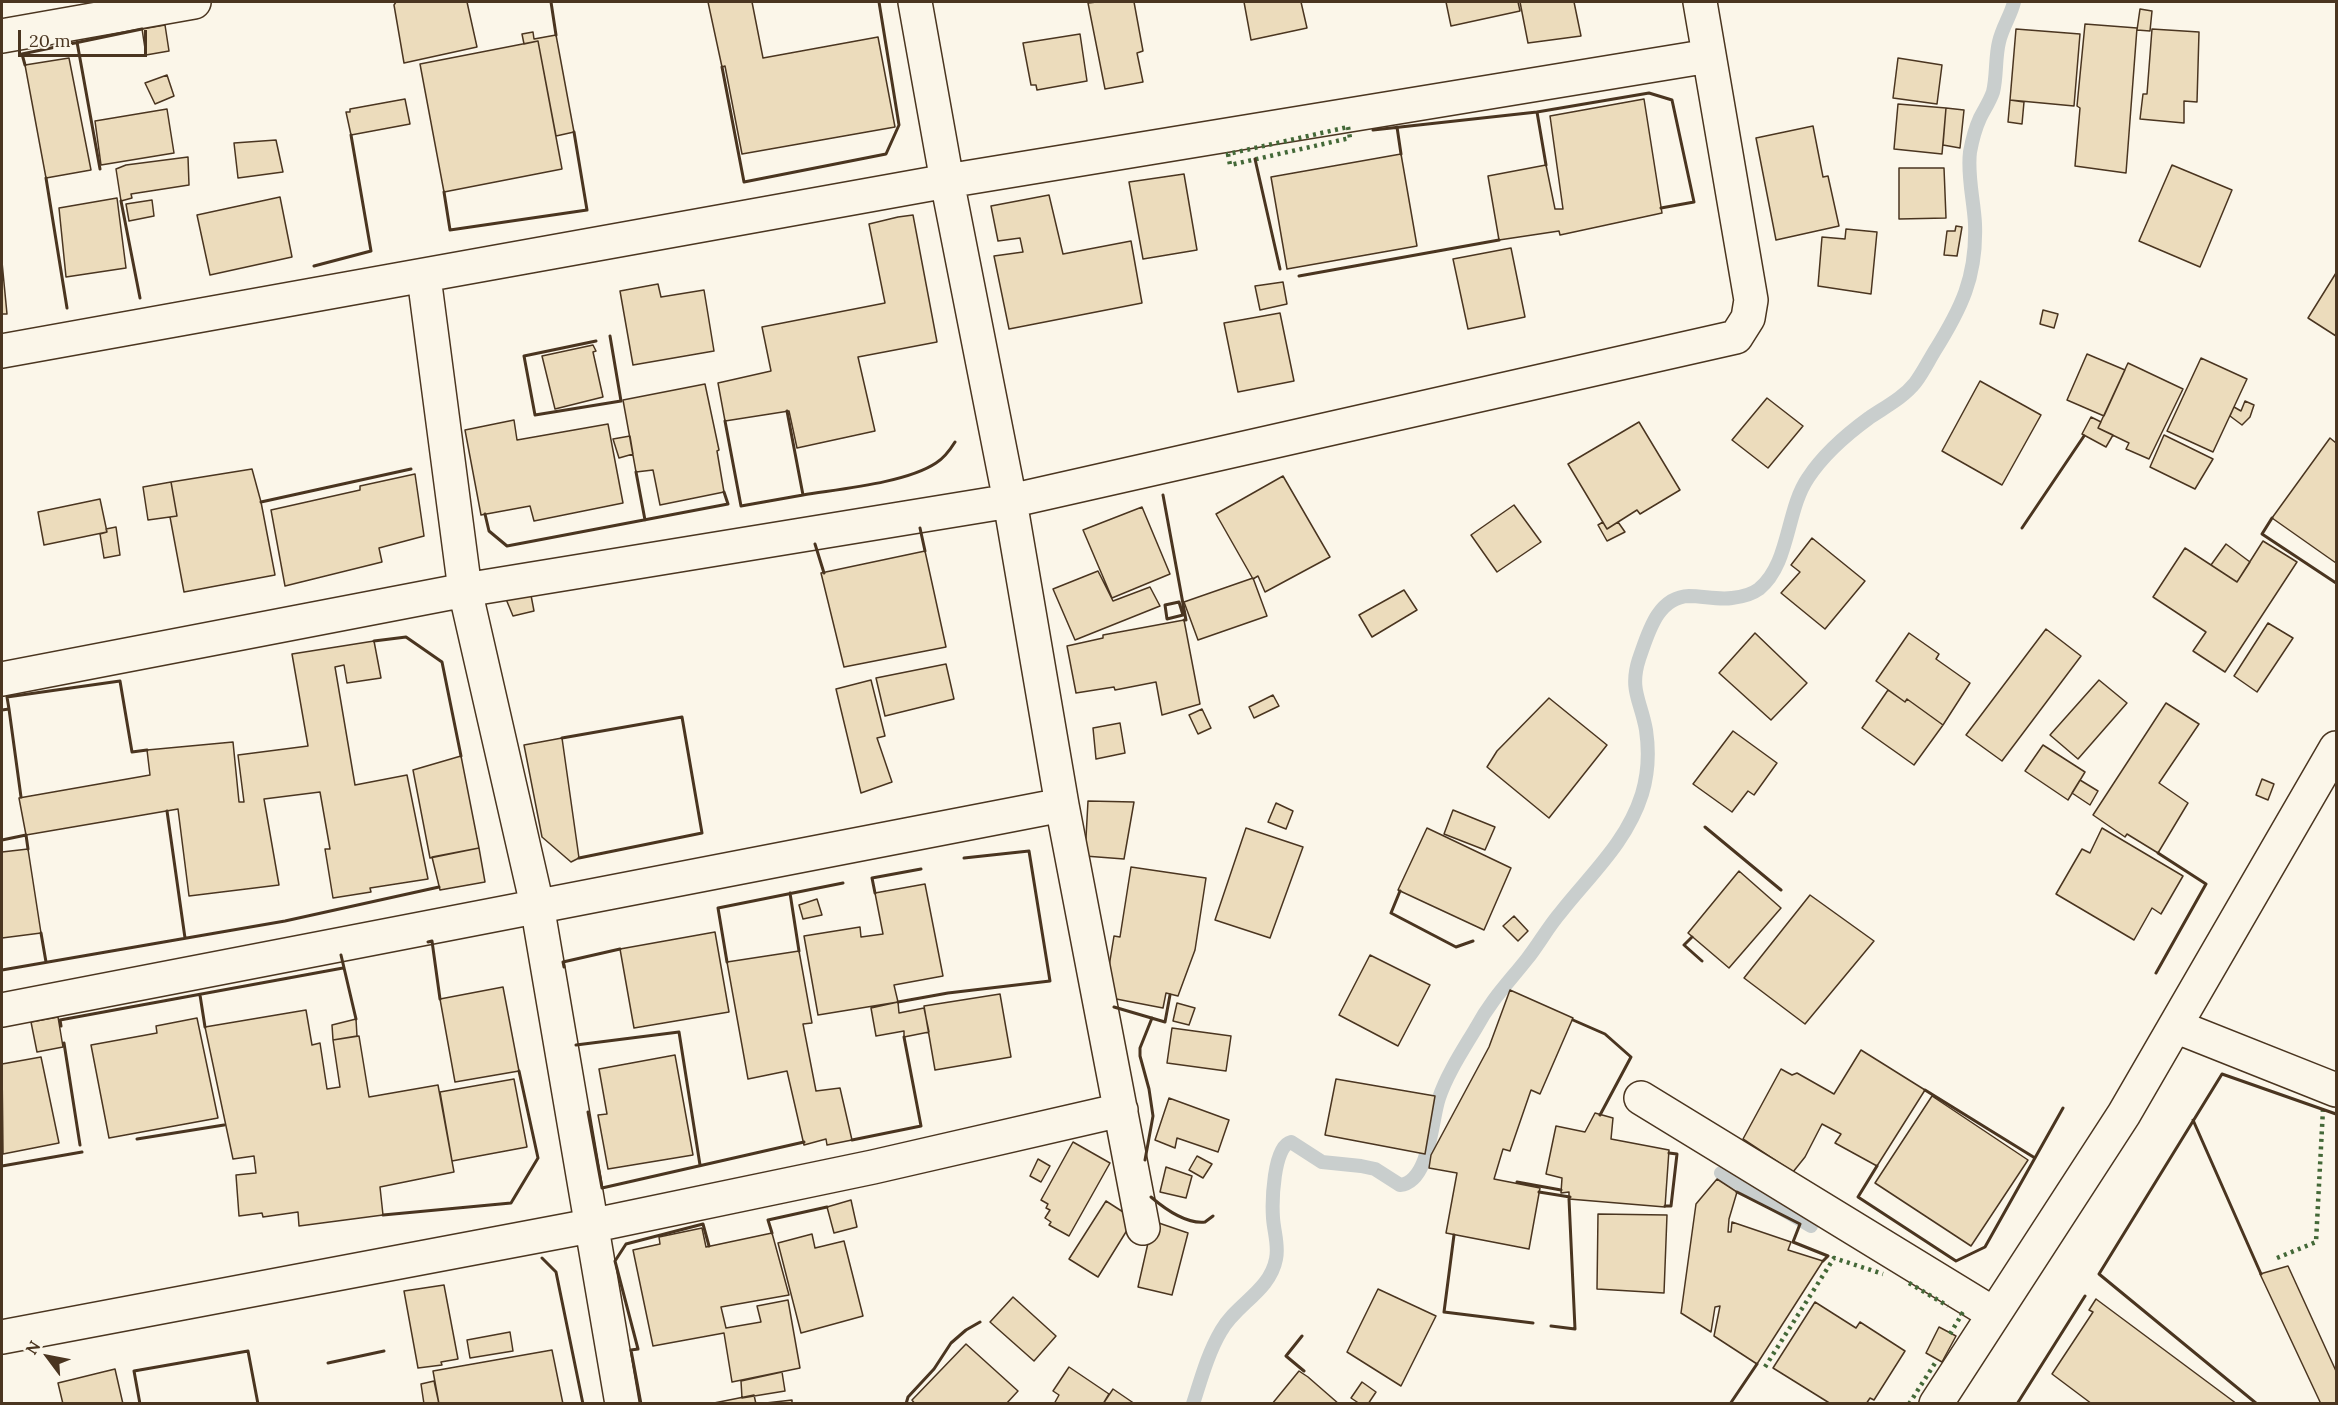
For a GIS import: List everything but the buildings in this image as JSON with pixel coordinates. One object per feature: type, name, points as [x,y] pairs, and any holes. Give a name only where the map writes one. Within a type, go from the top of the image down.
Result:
[{"type":"street","points":[[2,36],[194,2]]},
{"type":"street","points":[[915,2],[947,181],[1010,501],[1062,805],[1143,1228]]},
{"type":"street","points":[[2,679],[465,590],[1010,501],[1736,337],[1748,318],[1751,300],[1700,2]]},
{"type":"street","points":[[2,351],[424,277],[947,181],[1709,56]]},
{"type":"street","points":[[424,277],[465,590],[537,905],[622,1404]]},
{"type":"street","points":[[1935,1404],[2124,1114],[2337,748]]},
{"type":"street","points":[[2,1010],[1062,805]]},
{"type":"street","points":[[2175,1026],[2337,1090]]},
{"type":"street","points":[[1641,1098],[1994,1314]]},
{"type":"street","points":[[2,1336],[590,1226],[873,1167],[1120,1110]]},
{"type":"waterway","points":[[1193,1404],[1216,1339],[1227,1321],[1260,1289],[1273,1270],[1277,1249],[1273,1218],[1275,1176],[1280,1153],[1285,1146],[1291,1142],[1322,1162],[1375,1169],[1400,1185],[1410,1181],[1418,1173],[1428,1149],[1442,1089],[1482,1018],[1556,918],[1607,857],[1627,827],[1642,794],[1646,778],[1646,730],[1635,679],[1639,659],[1655,618],[1669,603],[1678,598],[1689,596],[1732,598],[1753,593],[1759,589],[1777,566],[1795,505],[1814,469],[1852,431],[1899,398],[1915,383],[1944,336],[1959,307],[1970,276],[1975,243],[1970,152],[1978,122],[1993,92],[1999,42],[2014,2]]},
{"type":"waterway","points":[[1721,1173],[1811,1226]]},
{"type":"hedge","points":[[1348,127],[1350,138],[1230,165],[1228,154],[1348,127]]},
{"type":"hedge","points":[[2277,1258],[2316,1242],[2323,1109]]},
{"type":"hedge","points":[[1765,1367],[1834,1258],[1883,1274]]},
{"type":"hedge","points":[[1909,1283],[1948,1306]]},
{"type":"hedge","points":[[1950,1334],[1962,1314],[1958,1312]]},
{"type":"hedge","points":[[1909,1404],[1937,1360]]},
{"type":"wall","points":[[551,2],[556,35]]},
{"type":"wall","points":[[722,67],[744,182],[886,154],[899,125],[879,2]]},
{"type":"wall","points":[[25,65],[22,54],[142,29]]},
{"type":"wall","points":[[77,42],[100,169]]},
{"type":"wall","points":[[1373,130],[1537,112],[1649,93],[1672,100],[1694,202],[1661,208]]},
{"type":"wall","points":[[1537,112],[1546,165]]},
{"type":"wall","points":[[1397,127],[1401,154]]},
{"type":"wall","points":[[444,192],[450,230],[587,210],[574,132]]},
{"type":"wall","points":[[314,266],[371,251],[351,135]]},
{"type":"wall","points":[[1255,159],[1280,269]]},
{"type":"wall","points":[[46,178],[67,308]]},
{"type":"wall","points":[[121,201],[140,298]]},
{"type":"wall","points":[[1299,276],[1499,240]]},
{"type":"wall","points":[[596,341],[524,356],[535,415],[621,401],[610,336]]},
{"type":"wall","points":[[725,421],[741,506],[803,495],[787,411]]},
{"type":"wall","points":[[2022,528],[2084,436]]},
{"type":"wall","points":[[803,495],[908,476],[939,461],[955,442]]},
{"type":"wall","points":[[261,502],[411,469]]},
{"type":"wall","points":[[636,472],[645,520]]},
{"type":"wall","points":[[485,514],[489,531],[507,546],[728,504],[724,492]]},
{"type":"wall","points":[[1163,495],[1186,620],[1184,620]]},
{"type":"wall","points":[[2272,518],[2262,534],[2336,583]]},
{"type":"wall","points":[[920,528],[925,551]]},
{"type":"wall","points":[[815,544],[824,573]]},
{"type":"wall","points":[[1179,602],[1183,615],[1167,619],[1165,605],[1179,602]]},
{"type":"wall","points":[[374,641],[406,637],[442,662],[461,756]]},
{"type":"wall","points":[[9,709],[7,697],[120,681],[132,752],[147,750]]},
{"type":"wall","points":[[2,710],[9,709],[21,797]]},
{"type":"wall","points":[[562,738],[682,717],[702,833],[579,858]]},
{"type":"wall","points":[[167,811],[185,938]]},
{"type":"wall","points":[[1705,827],[1781,890]]},
{"type":"wall","points":[[2,840],[26,835],[28,849]]},
{"type":"wall","points":[[898,1002],[948,993],[1050,981],[1029,851],[964,858]]},
{"type":"wall","points":[[2156,973],[2206,884],[2158,853]]},
{"type":"wall","points":[[875,893],[872,878],[921,869]]},
{"type":"wall","points":[[727,962],[718,908],[843,883]]},
{"type":"wall","points":[[2,970],[285,921],[439,887]]},
{"type":"wall","points":[[1400,891],[1391,913],[1456,947],[1473,941]]},
{"type":"wall","points":[[790,893],[799,951]]},
{"type":"wall","points":[[41,933],[46,962]]},
{"type":"wall","points":[[1692,937],[1684,945],[1702,961]]},
{"type":"wall","points":[[428,942],[432,941],[440,999]]},
{"type":"wall","points":[[564,967],[563,962],[620,949]]},
{"type":"wall","points":[[341,955],[356,1019]]},
{"type":"wall","points":[[61,1026],[60,1020],[343,968]]},
{"type":"wall","points":[[200,995],[205,1027]]},
{"type":"wall","points":[[1114,1007],[1165,1022],[1170,995]]},
{"type":"wall","points":[[1145,1160],[1153,1116],[1140,1048],[1152,1018]]},
{"type":"wall","points":[[1573,1020],[1605,1034],[1631,1057],[1600,1115]]},
{"type":"wall","points":[[576,1045],[679,1032],[700,1165]]},
{"type":"wall","points":[[852,1140],[921,1126],[904,1037]]},
{"type":"wall","points":[[64,1043],[80,1145]]},
{"type":"wall","points":[[383,1215],[511,1203],[538,1158],[519,1071]]},
{"type":"wall","points":[[2257,1404],[2099,1274],[2222,1074],[2336,1114]]},
{"type":"wall","points":[[1925,1090],[2035,1158]]},
{"type":"wall","points":[[1877,1166],[1858,1197],[1956,1261],[1985,1247],[2063,1108]]},
{"type":"wall","points":[[588,1112],[602,1188],[804,1142]]},
{"type":"wall","points":[[2193,1120],[2261,1274]]},
{"type":"wall","points":[[137,1139],[224,1125]]},
{"type":"wall","points":[[2,1166],[82,1152]]},
{"type":"wall","points":[[1665,1206],[1671,1206],[1677,1154],[1669,1153]]},
{"type":"wall","points":[[1517,1182],[1561,1190]]},
{"type":"wall","points":[[1539,1192],[1570,1197]]},
{"type":"wall","points":[[1737,1192],[1800,1224],[1793,1242],[1828,1256],[1823,1261]]},
{"type":"wall","points":[[1151,1197],[1169,1211],[1191,1221],[1205,1222],[1213,1216]]},
{"type":"wall","points":[[1551,1326],[1575,1329],[1569,1199]]},
{"type":"wall","points":[[772,1233],[768,1220],[827,1207]]},
{"type":"wall","points":[[641,1404],[631,1350],[638,1349],[615,1261],[626,1244],[703,1224],[709,1246]]},
{"type":"wall","points":[[1454,1235],[1444,1312],[1533,1323]]},
{"type":"wall","points":[[542,1258],[556,1272],[583,1404]]},
{"type":"wall","points":[[2017,1404],[2085,1296]]},
{"type":"wall","points":[[906,1404],[908,1397],[934,1369],[951,1343],[980,1322]]},
{"type":"wall","points":[[1302,1336],[1286,1356],[1304,1371]]},
{"type":"wall","points":[[140,1404],[134,1371],[248,1351],[258,1404]]},
{"type":"wall","points":[[328,1363],[384,1351]]},
{"type":"wall","points":[[1730,1404],[1757,1364]]}]
